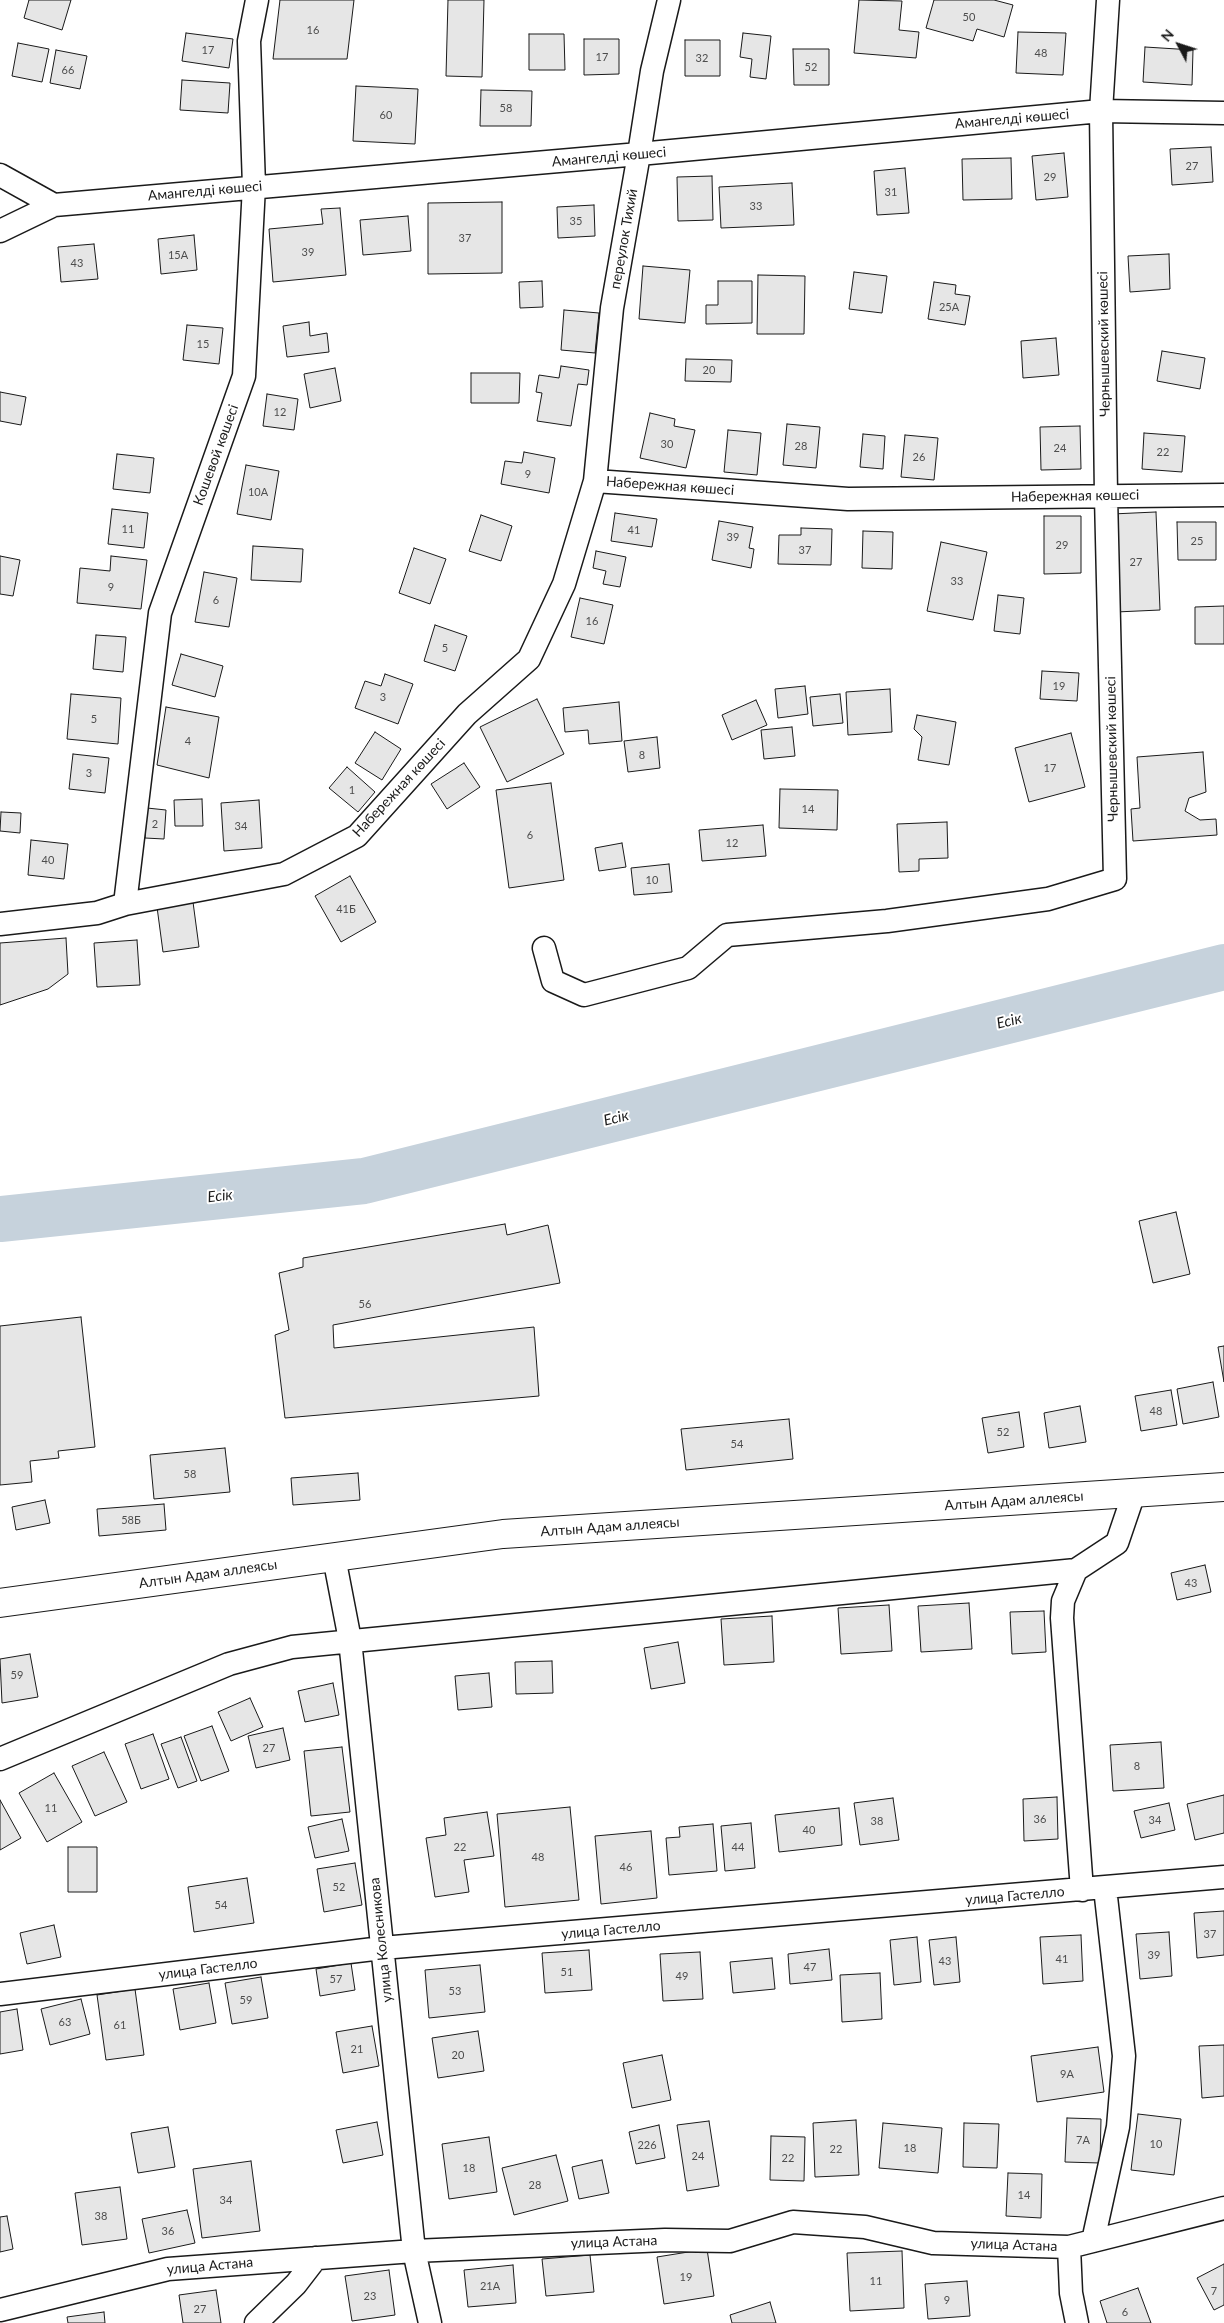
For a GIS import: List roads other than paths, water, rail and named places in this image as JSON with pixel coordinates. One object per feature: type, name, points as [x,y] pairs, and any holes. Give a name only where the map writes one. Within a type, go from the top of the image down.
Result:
[{"type":"main road","name":"Алтын Адам аллеясы","points":[[0,1603],[503,1534],[1224,1487]]},
{"type":"street","name":"Кошевой көшесі","points":[[125,904],[160,614],[244,376],[254,186],[249,41],[257,0]]},
{"type":"street","name":"переулок Тихий","points":[[595,481],[612,308],[640,154],[652,71],[669,0]]},
{"type":"street","name":"Чернышевский көшесі","points":[[544,948],[553,980],[584,995],[688,968],[727,935],[887,921],[1048,899],[1115,879],[1106,496],[1100,111],[1108,0]]},
{"type":"street","name":"Амангелді көшесі","points":[[0,232],[54,205],[254,186],[640,154],[1100,111],[1224,113]]},
{"type":"street","points":[[0,175],[54,205]]},
{"type":"street","name":"Набережная көшесі","points":[[0,924],[97,913],[125,904],[284,874],[357,836],[467,714],[529,659],[564,584],[595,481],[848,499],[1224,495]]},
{"type":"street","points":[[0,1759],[229,1664],[292,1647],[1076,1570],[1117,1543],[1134,1493]]},
{"type":"street","name":"улица Колесникова","points":[[334,1557],[350,1640],[414,2251],[430,2323]]},
{"type":"street","points":[[1076,1570],[1063,1601],[1062,1618],[1082,1890]]},
{"type":"street","name":"улица Гастелло","points":[[0,1994],[382,1948],[1224,1877]]},
{"type":"street","points":[[1093,2241],[1118,2126],[1124,2056],[1105,1888]]},
{"type":"street","name":"улица Астана","points":[[0,2310],[168,2269],[414,2251],[665,2240],[730,2241],[793,2222],[865,2227],[933,2243],[1069,2247],[1224,2208]]},
{"type":"street","points":[[1069,2247],[1070,2293],[1076,2323]]},
{"type":"street","points":[[256,2323],[296,2284],[316,2258]]},
{"type":"waterway","name":"Есік","points":[[0,1219],[364,1181],[1224,967]]}]
